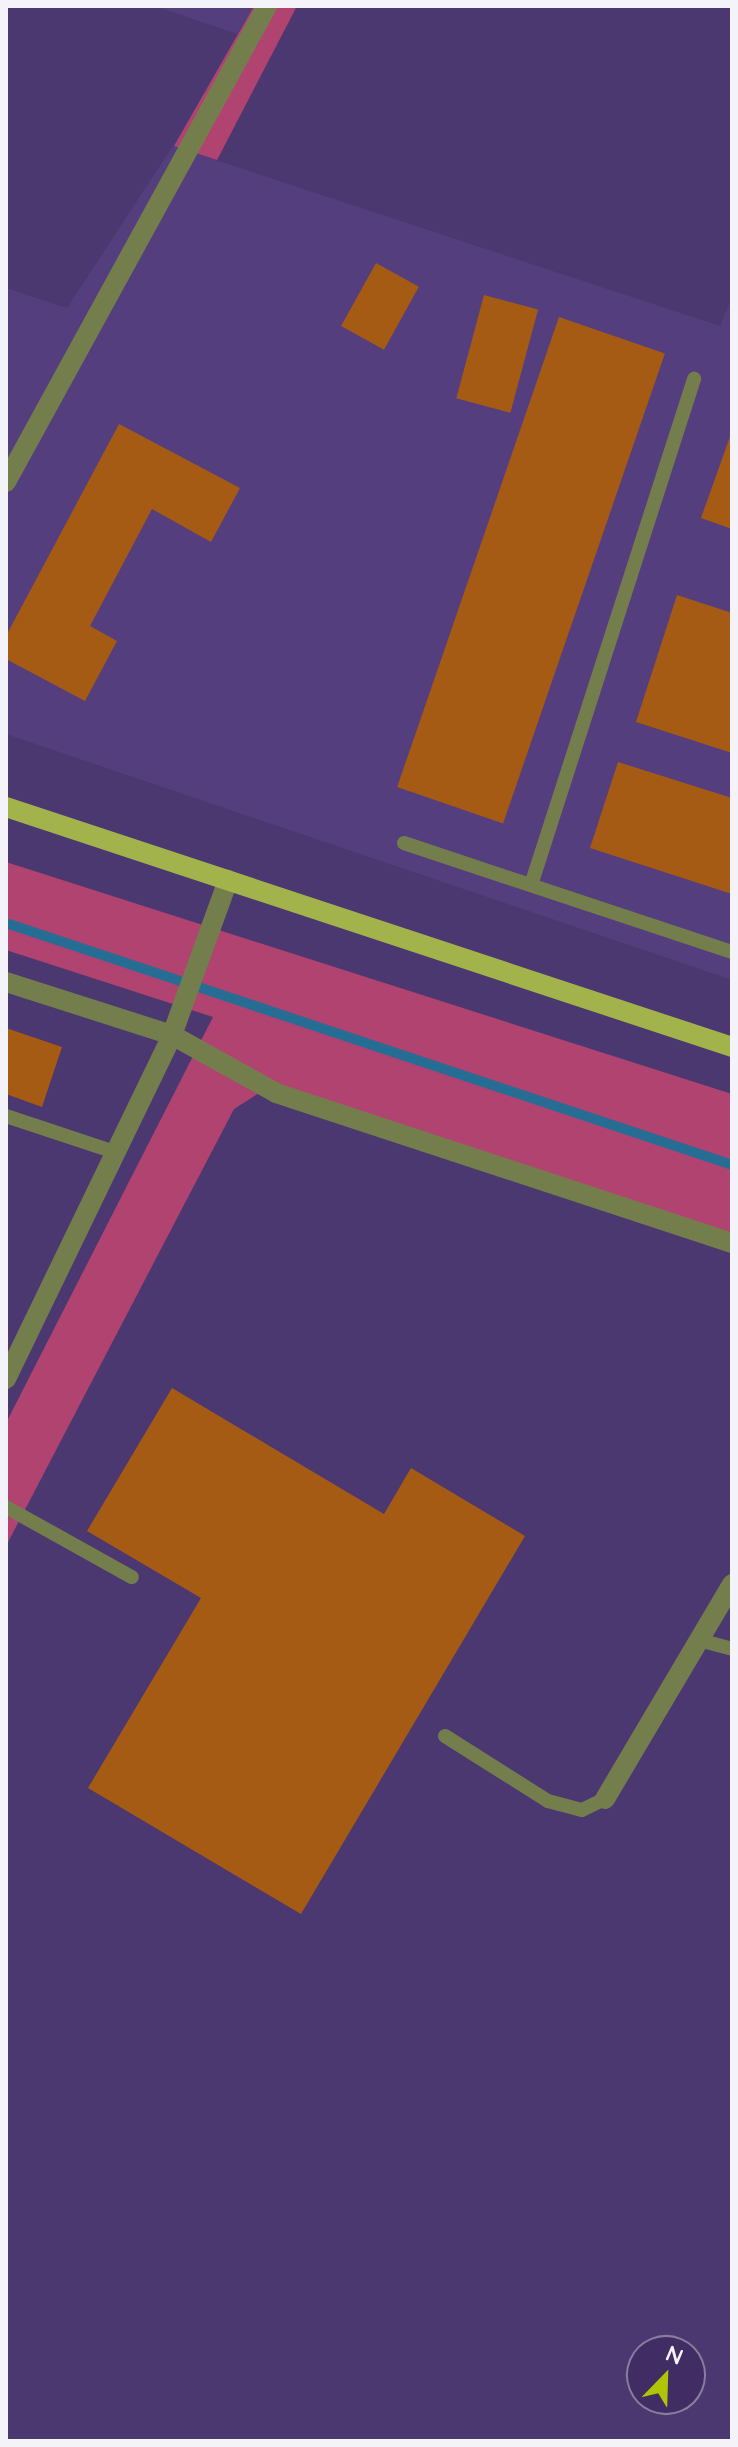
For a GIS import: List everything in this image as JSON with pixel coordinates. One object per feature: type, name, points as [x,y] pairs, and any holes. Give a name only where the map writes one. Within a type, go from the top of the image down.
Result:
[{"type":"main road","points":[[6,807],[732,1047]]},
{"type":"street","points":[[6,482],[267,6]]},
{"type":"street","points":[[6,1379],[118,1153],[172,1035],[228,880]]},
{"type":"street","points":[[6,982],[172,1035],[276,1093],[732,1243]]},
{"type":"street","points":[[605,1799],[732,1584]]},
{"type":"lane","points":[[531,885],[694,379]]},
{"type":"lane","points":[[404,843],[732,952]]},
{"type":"lane","points":[[6,1116],[118,1153]]},
{"type":"lane","points":[[6,1507],[132,1577]]},
{"type":"lane","points":[[699,1640],[732,1649]]},
{"type":"lane","points":[[445,1736],[548,1801],[582,1810],[605,1799]]},
{"type":"shaded area","points":[[155,6],[254,6],[237,34]]},
{"type":"shaded area","points":[[254,6],[297,6],[217,160],[174,146]]},
{"type":"shaded area","points":[[173,146],[720,326],[732,297],[732,980],[6,734],[6,288],[67,308]]},
{"type":"shaded area","points":[[6,862],[732,1094],[732,1234],[264,1090],[234,1109],[6,1546],[6,1423],[213,1017],[6,950]]},
{"type":"building","points":[[376,263],[419,287],[384,350],[341,326]]},
{"type":"building","points":[[484,295],[538,309],[510,413],[456,398]]},
{"type":"building","points":[[559,317],[665,353],[503,823],[397,787]]},
{"type":"building","points":[[119,424],[240,488],[211,542],[152,509],[90,626],[117,641],[85,701],[6,659],[6,636]]},
{"type":"building","points":[[732,431],[732,529],[701,518]]},
{"type":"building","points":[[677,595],[732,613],[732,753],[636,722]]},
{"type":"building","points":[[618,762],[732,798],[732,894],[590,848]]},
{"type":"building","points":[[6,1028],[62,1047],[42,1107],[6,1094]]},
{"type":"building","points":[[172,1388],[384,1514],[411,1468],[525,1536],[301,1914],[88,1788],[201,1598],[87,1531]]},
{"type":"waterway","points":[[6,923],[732,1165]]}]
